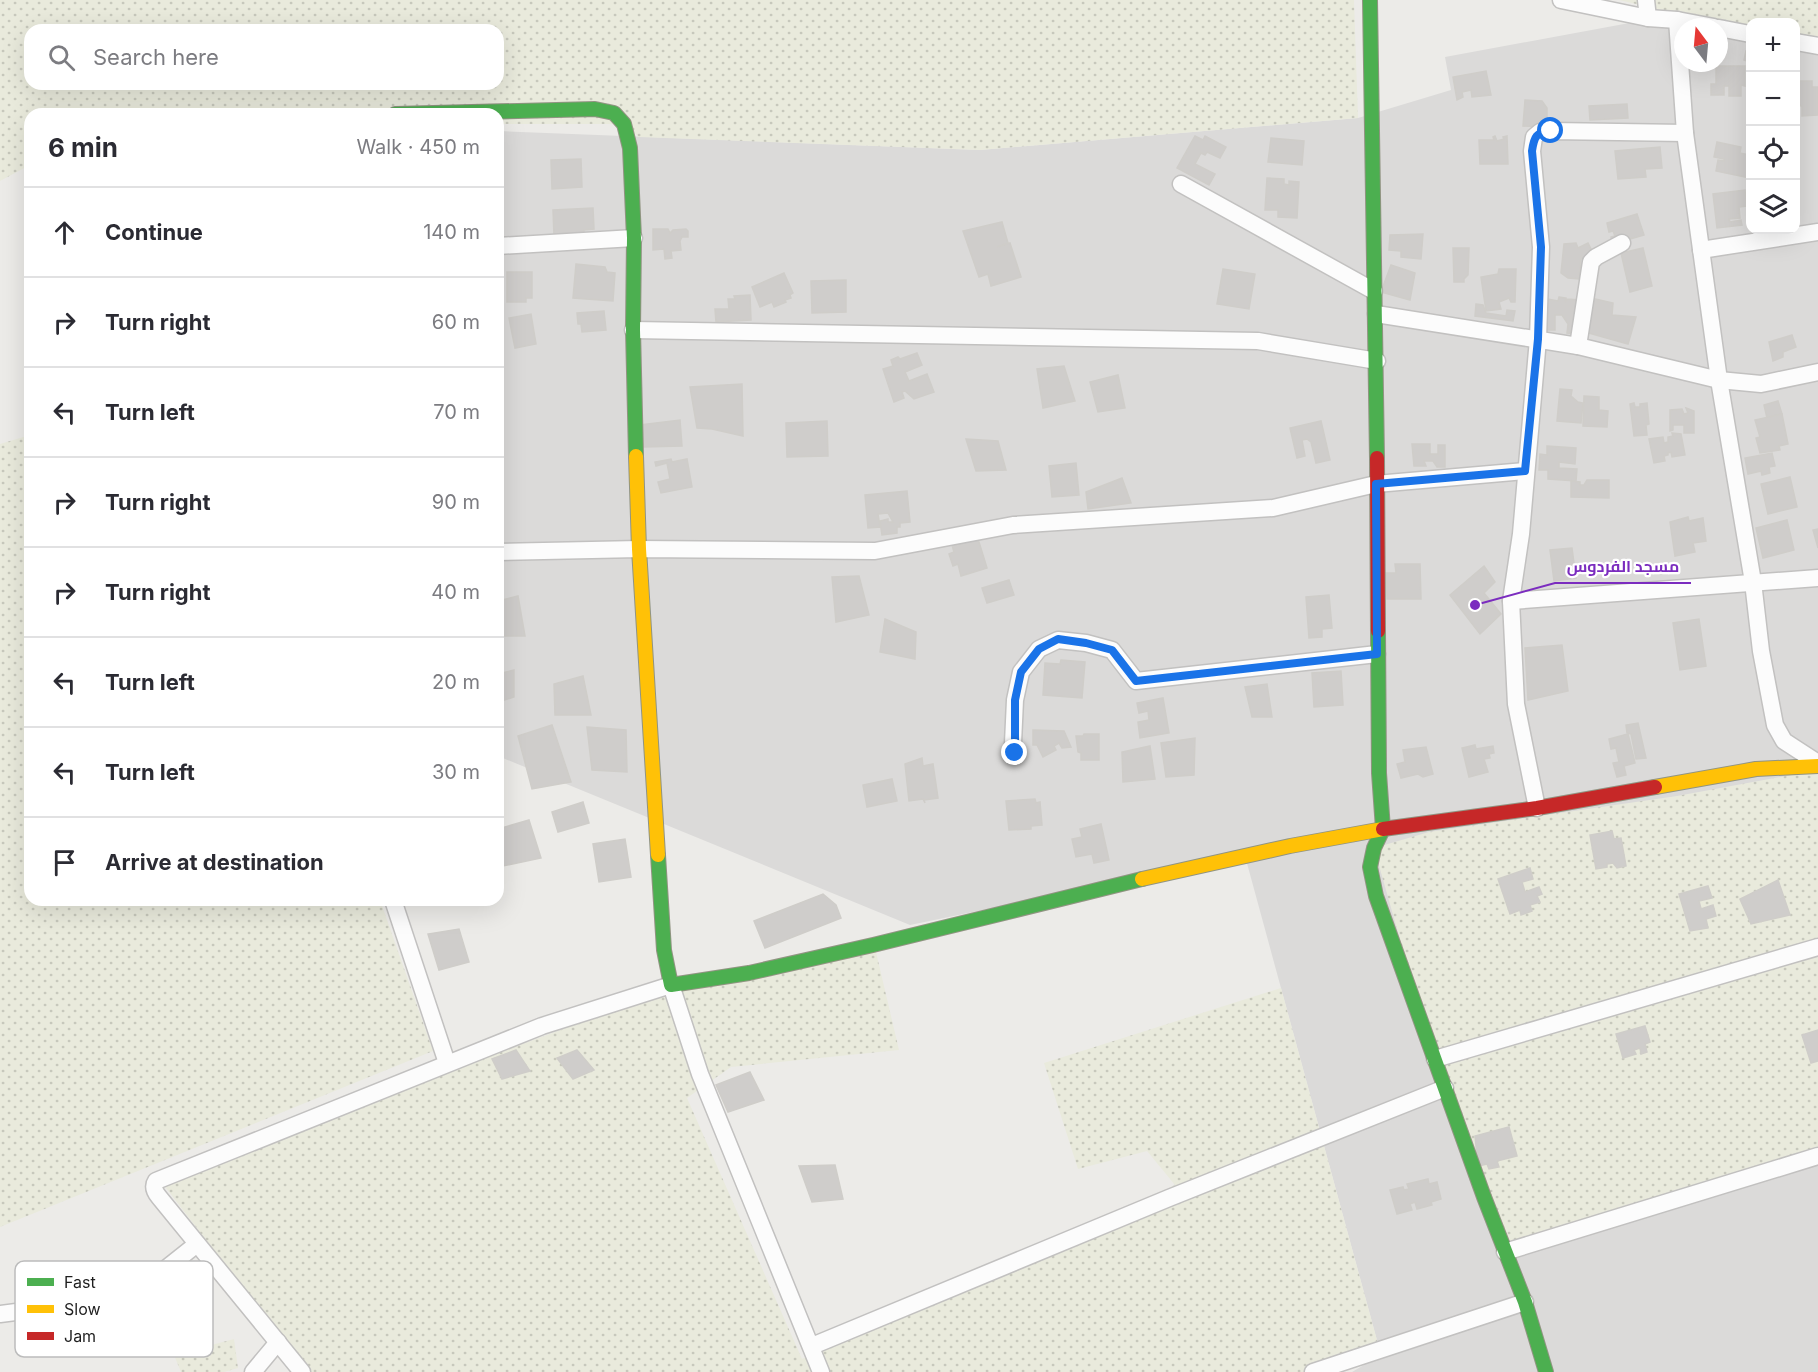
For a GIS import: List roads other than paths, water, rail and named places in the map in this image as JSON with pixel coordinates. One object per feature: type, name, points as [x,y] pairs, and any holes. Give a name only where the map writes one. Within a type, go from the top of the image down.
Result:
[{"type":"street","points":[[1370,0],[1374,291],[1377,314],[1377,654],[1379,773],[1383,829],[1374,848],[1370,867],[1376,896],[1525,1302],[1546,1372]]},
{"type":"street","points":[[1561,0],[1648,18],[1674,20]]},
{"type":"street","points":[[1646,0],[1648,18]]},
{"type":"street","points":[[1728,30],[1746,33]]},
{"type":"street","points":[[1800,43],[1818,46]]},
{"type":"street","points":[[1681,72],[1685,133],[1719,380],[1753,582],[1761,651],[1775,725],[1784,741],[1818,765]]},
{"type":"street","points":[[504,111],[595,109],[614,113],[624,124],[630,148],[634,238],[633,330],[639,549],[664,950],[671,985],[700,1074],[821,1372]]},
{"type":"street","points":[[1538,807],[1516,704],[1511,601],[1521,534],[1538,339],[1541,247],[1532,151],[1534,137],[1540,132],[1551,131],[1685,133]]},
{"type":"street","points":[[1181,183],[1374,291]]},
{"type":"street","points":[[1701,250],[1818,232]]},
{"type":"street","points":[[504,246],[634,238]]},
{"type":"street","points":[[1578,346],[1591,262],[1622,243]]},
{"type":"street","points":[[1377,314],[1578,346],[1719,380],[1761,384],[1818,372]]},
{"type":"street","points":[[633,330],[1258,341],[1377,361]]},
{"type":"street","points":[[504,552],[639,549],[875,551],[1013,525],[1273,508],[1376,484],[1525,471]]},
{"type":"street","points":[[1511,601],[1818,578]]},
{"type":"street","points":[[1015,753],[1015,700],[1021,672],[1039,649],[1058,639],[1112,650],[1136,681],[1377,654]]},
{"type":"street","points":[[211,1261],[154,1191],[156,1181],[542,1026],[671,985],[749,973],[873,945],[1081,893],[1256,854],[1383,829],[1538,807],[1756,769],[1818,765]]},
{"type":"street","points":[[395,906],[447,1063]]},
{"type":"street","points":[[1435,1059],[1818,947]]},
{"type":"street","points":[[812,1346],[1169,1198],[1445,1088]]},
{"type":"street","points":[[1505,1252],[1818,1156]]},
{"type":"street","points":[[175,1261],[197,1244]]},
{"type":"street","points":[[213,1263],[302,1372]]},
{"type":"street","points":[[1313,1372],[1525,1302]]},
{"type":"street","points":[[0,1314],[15,1312]]},
{"type":"street","points":[[253,1372],[278,1342]]},
{"type":"place","name":"مسجد الفردوس","points":[[1475,605]]}]
